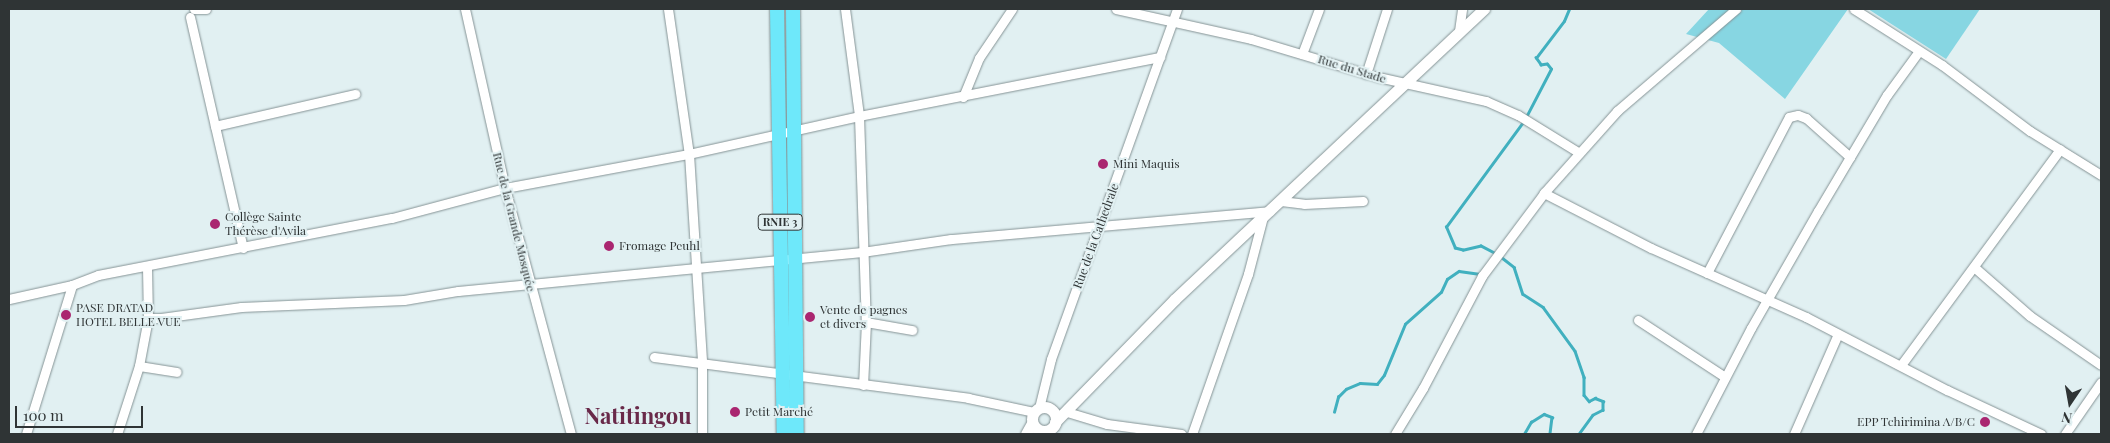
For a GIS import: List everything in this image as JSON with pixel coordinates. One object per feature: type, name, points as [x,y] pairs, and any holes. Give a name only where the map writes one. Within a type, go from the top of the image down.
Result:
[{"type":"highway","name":"RNIE 3","points":[[777,9],[781,259],[790,375],[797,434]]},
{"type":"highway","name":"RNIE 3","points":[[784,434],[790,375],[796,257],[793,9]]},
{"type":"street","points":[[206,9],[192,13],[243,248]]},
{"type":"street","name":"Rue de la Grande Mosquée","points":[[465,9],[505,188],[570,434]]},
{"type":"street","points":[[668,9],[690,154],[702,364],[702,434]]},
{"type":"street","points":[[845,9],[859,116],[862,252],[866,322],[863,385]]},
{"type":"street","points":[[963,97],[979,58],[1012,9]]},
{"type":"street","name":"Rue du Stade","points":[[1116,9],[1173,20],[1302,54],[1366,74],[1486,102],[1512,112],[1578,152]]},
{"type":"street","name":"Rue de la Cathedrale","points":[[1035,414],[1052,359],[1176,9]]},
{"type":"street","points":[[1302,54],[1319,9]]},
{"type":"street","points":[[1366,74],[1387,9]]},
{"type":"street","points":[[1459,30],[1462,9]]},
{"type":"street","points":[[1035,414],[1036,429],[1049,429],[1174,299],[1405,84],[1459,30],[1484,9]]},
{"type":"street","points":[[1395,434],[1423,388],[1482,276],[1544,193],[1578,152],[1653,77],[1736,9]]},
{"type":"street","points":[[1854,9],[2101,175]]},
{"type":"street","points":[[1696,434],[1767,300],[1850,157],[1918,51]]},
{"type":"street","points":[[9,299],[72,285],[98,275],[392,218],[505,188],[690,154],[859,116],[1160,57]]},
{"type":"street","points":[[215,126],[355,94]]},
{"type":"street","points":[[1707,273],[1789,117],[1798,115],[1806,118],[1850,157]]},
{"type":"street","points":[[1901,365],[2060,149]]},
{"type":"street","points":[[1544,193],[2041,434]]},
{"type":"street","points":[[1281,201],[1304,204],[1362,201]]},
{"type":"street","points":[[148,318],[241,307],[404,300],[529,284],[862,252],[1100,224],[1266,214]]},
{"type":"street","points":[[1192,434],[1248,274],[1266,214]]},
{"type":"street","points":[[117,434],[139,366],[148,318],[147,267]]},
{"type":"street","points":[[1974,267],[2030,316],[2101,365]]},
{"type":"street","points":[[26,434],[72,285]]},
{"type":"street","points":[[1638,320],[1725,377]]},
{"type":"street","points":[[866,322],[912,330]]},
{"type":"street","points":[[1794,434],[1838,334]]},
{"type":"street","points":[[654,357],[968,398],[1035,414],[1053,412],[1049,429]]},
{"type":"street","points":[[139,366],[177,372]]},
{"type":"street","points":[[2065,434],[2101,382]]},
{"type":"street","points":[[1067,412],[1107,424],[1181,434]]},
{"type":"street","points":[[1026,434],[1035,414]]},
{"type":"shaded area","points":[[1709,9],[1848,9],[1785,99],[1719,43],[1686,34]]},
{"type":"shaded area","points":[[1868,9],[1980,9],[1946,59]]},
{"type":"waterway","points":[[1526,117],[1551,69],[1547,64],[1541,65],[1536,58],[1564,21],[1569,9]]},
{"type":"waterway","points":[[1496,254],[1481,246],[1463,250],[1455,248],[1446,227],[1523,122]]},
{"type":"waterway","points":[[1500,256],[1514,267],[1523,294],[1543,307],[1575,351],[1584,377],[1584,395],[1589,401],[1595,398],[1603,401],[1603,410],[1593,415],[1579,434]]},
{"type":"waterway","points":[[1334,412],[1338,397],[1346,389],[1360,383],[1377,384],[1384,375],[1405,324],[1441,292],[1447,279],[1459,271],[1480,274]]},
{"type":"waterway","points":[[1524,434],[1531,422],[1544,414],[1552,417],[1550,434]]},
{"type":"place","name":"Mini Maquis","points":[[1103,164]]},
{"type":"place","name":"Collège Sainte Thérèse d'Avila","points":[[215,224]]},
{"type":"place","name":"Fromage Peuhl","points":[[609,246]]},
{"type":"place","name":"PASE DRATAD HOTEL BELLE VUE","points":[[66,315]]},
{"type":"place","name":"Vente de pagnes et divers","points":[[810,317]]},
{"type":"place","name":"Petit Marché","points":[[735,412]]},
{"type":"place","name":"EPP Tchirimina A/B/C","points":[[1985,422]]},
{"type":"district","name":"Natitingou","points":[[638,416]]}]
